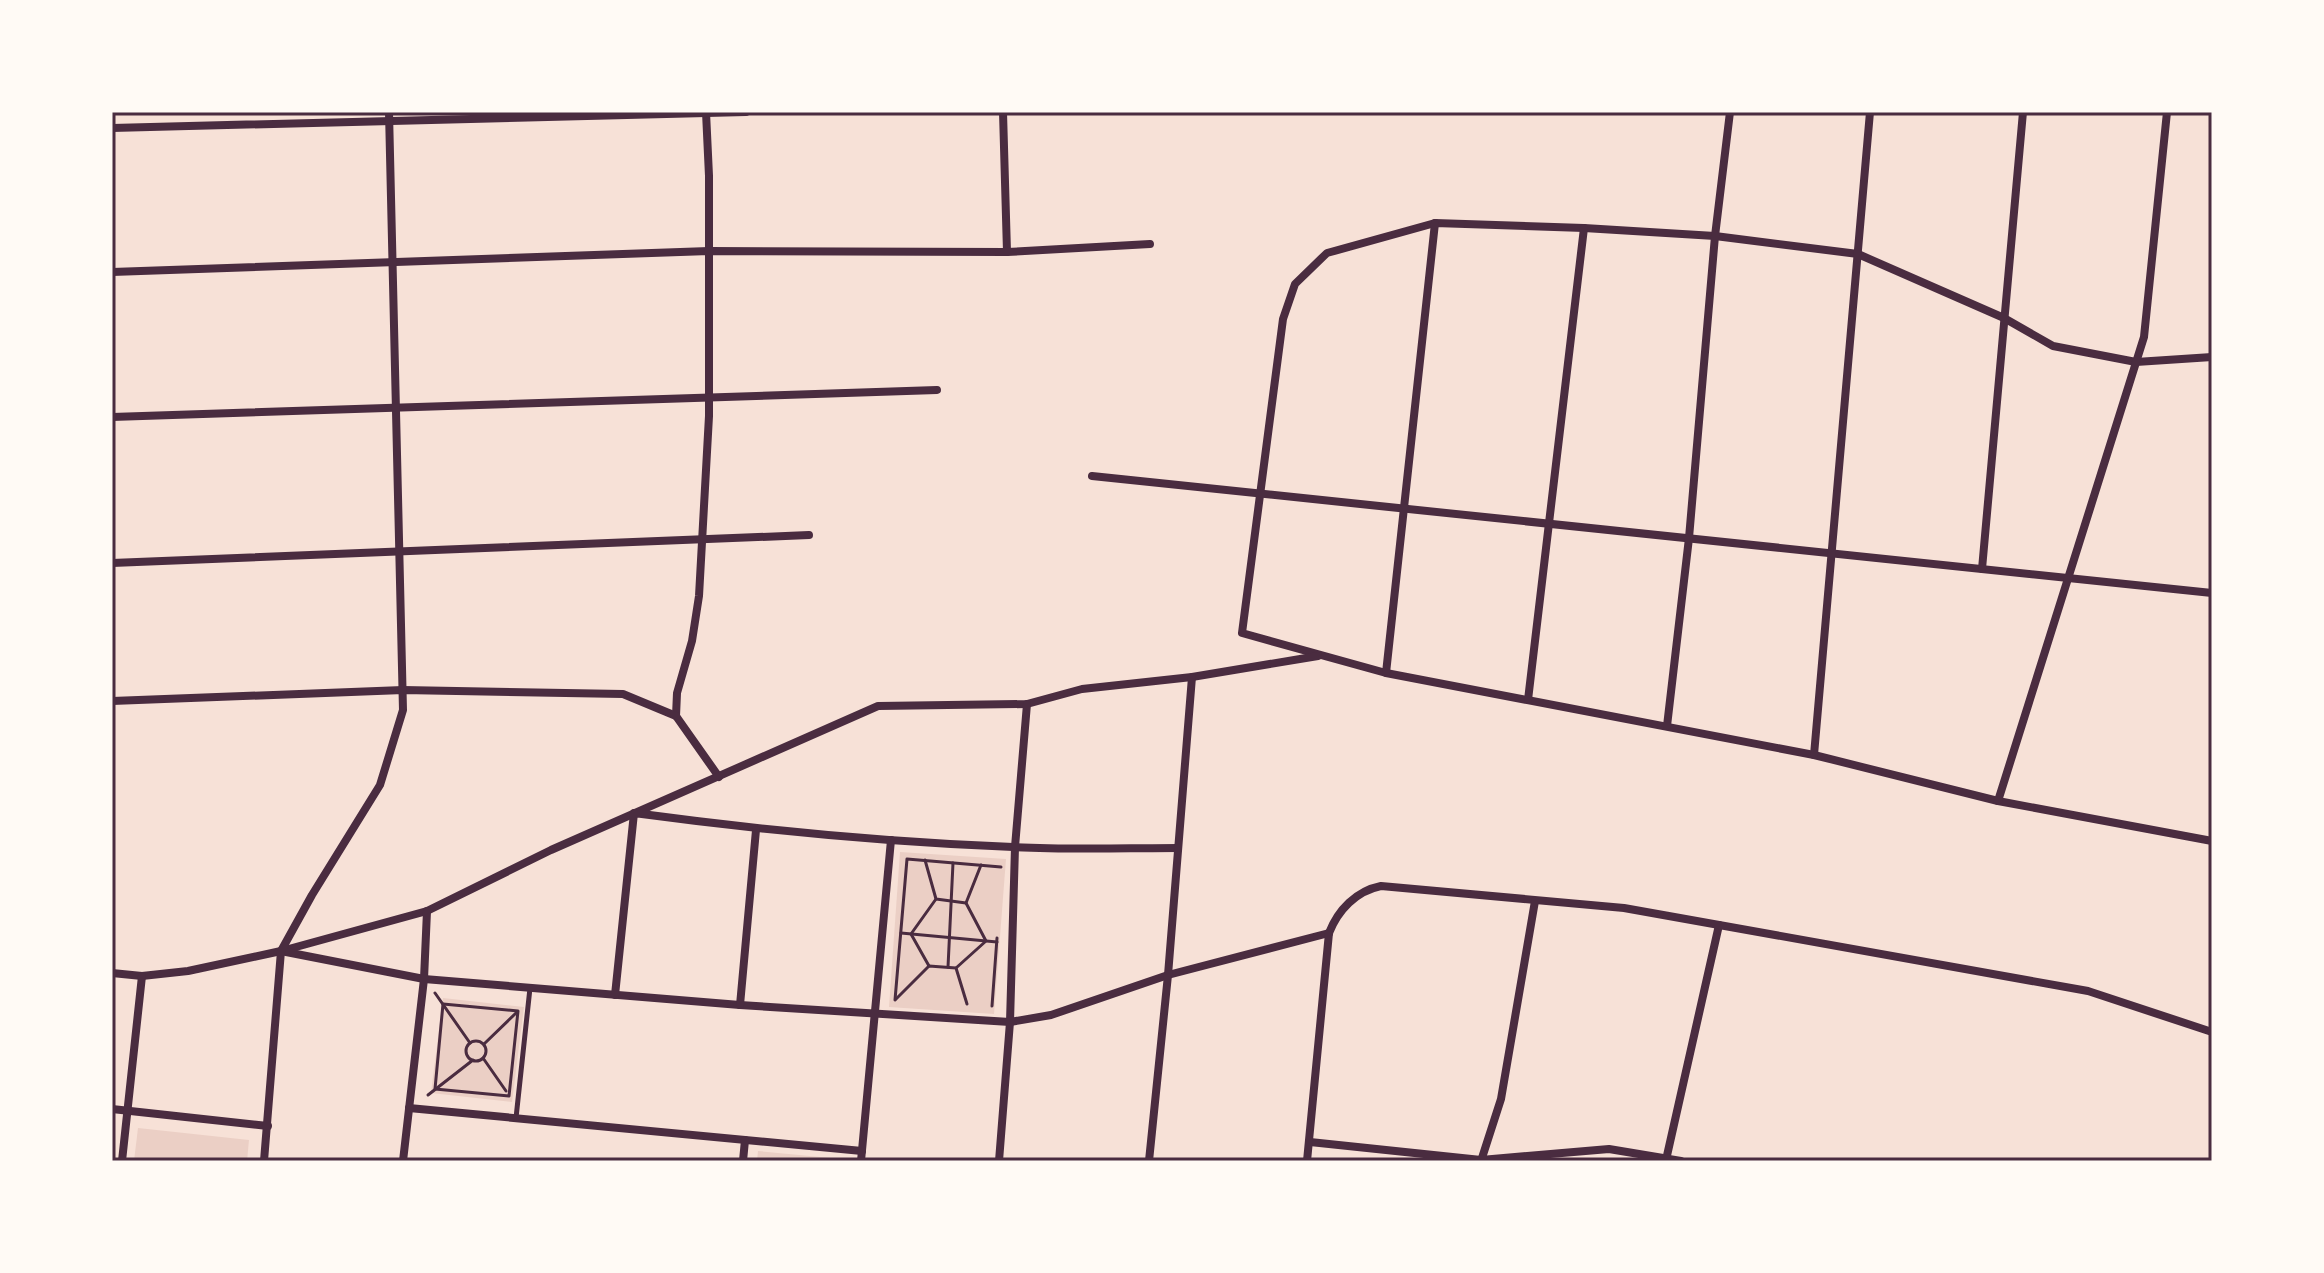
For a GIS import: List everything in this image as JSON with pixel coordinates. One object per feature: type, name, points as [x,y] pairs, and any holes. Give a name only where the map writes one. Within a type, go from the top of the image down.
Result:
[{"type":"street","points":[[676,716],[677,693],[692,641],[699,596],[702,539],[709,398],[706,112]]},
{"type":"street","points":[[112,128],[389,116],[746,112]]},
{"type":"street","points":[[1003,112],[1007,252]]},
{"type":"street","points":[[1667,726],[1689,538],[1715,236],[1730,112]]},
{"type":"street","points":[[1814,755],[1870,112]]},
{"type":"street","points":[[1982,569],[2023,112]]},
{"type":"street","points":[[1998,801],[2144,337],[2167,112]]},
{"type":"street","points":[[264,1161],[281,951],[380,785],[403,710],[389,116]]},
{"type":"street","points":[[2212,357],[2136,362],[2053,346],[2004,318],[1858,254],[1715,236],[1435,223],[1327,253],[1295,284],[1283,319],[1242,633],[1386,673],[1814,755],[1998,801],[2212,841]]},
{"type":"street","points":[[1386,673],[1435,223]]},
{"type":"street","points":[[1528,700],[1584,228]]},
{"type":"street","points":[[112,272],[709,251],[1007,252],[1150,244]]},
{"type":"street","points":[[112,417],[937,390]]},
{"type":"street","points":[[1092,476],[2212,593]]},
{"type":"street","points":[[112,563],[809,535]]},
{"type":"street","points":[[112,973],[142,976],[188,971],[281,951],[427,911],[634,813],[878,706],[1027,704],[1082,689],[1192,677],[1321,655]]},
{"type":"street","points":[[1149,1161],[1168,975],[1192,677]]},
{"type":"street","points":[[112,701],[403,690],[623,694],[676,716],[719,777]]},
{"type":"street","points":[[999,1161],[1010,1022],[1015,847],[1027,704]]},
{"type":"street","points":[[634,813],[756,830],[891,840],[1015,847],[1178,848]]},
{"type":"street","points":[[615,995],[634,813]]},
{"type":"street","points":[[740,1005],[756,830]]},
{"type":"street","points":[[409,1108],[745,1140],[861,1156],[891,840]]},
{"type":"street","points":[[1307,1161],[1329,933],[1350,901],[1371,888],[1381,886],[1624,908],[2088,991],[2212,1032]]},
{"type":"street","points":[[1481,1161],[1501,1099],[1535,901]]},
{"type":"street","points":[[403,1161],[424,979],[427,911]]},
{"type":"street","points":[[1666,1159],[1719,925]]},
{"type":"street","points":[[281,951],[424,979],[740,1005],[1010,1022],[1051,1015],[1168,975],[1329,933]]},
{"type":"street","points":[[122,1161],[142,976]]},
{"type":"street","points":[[112,1109],[268,1126]]},
{"type":"street","points":[[743,1161],[745,1140]]},
{"type":"street","points":[[1310,1142],[1481,1161],[1609,1149],[1681,1161]]},
{"type":"lane","points":[[516,1118],[530,988]]},
{"type":"path","points":[[895,1000],[907,859],[1001,866]]},
{"type":"path","points":[[925,860],[936,899]]},
{"type":"path","points":[[948,967],[953,863]]},
{"type":"path","points":[[981,865],[966,903],[986,941]]},
{"type":"path","points":[[936,899],[966,903]]},
{"type":"path","points":[[911,934],[936,899]]},
{"type":"path","points":[[992,1010],[998,927]]},
{"type":"path","points":[[901,933],[997,942]]},
{"type":"path","points":[[911,934],[929,966]]},
{"type":"path","points":[[876,1014],[929,966],[956,968],[986,941]]},
{"type":"path","points":[[956,968],[968,1008]]},
{"type":"path","points":[[424,979],[470,1043]]},
{"type":"path","points":[[895,1000],[910,1001]]},
{"type":"path","points":[[443,1004],[528,1012]]},
{"type":"path","points":[[435,1089],[443,1004]]},
{"type":"path","points":[[484,1044],[518,1011]]},
{"type":"path","points":[[509,1096],[518,1011]]},
{"type":"path","points":[[409,1108],[473,1060],[483,1058],[486,1054],[484,1044],[480,1041],[470,1043]]},
{"type":"path","points":[[470,1043],[466,1052],[473,1060]]},
{"type":"path","points":[[483,1058],[509,1096],[516,1118]]},
{"type":"path","points":[[435,1089],[509,1096]]},
{"type":"shaded area","points":[[900,852],[1006,859],[994,1014],[889,1007]]},
{"type":"shaded area","points":[[443,998],[524,1007],[512,1102],[431,1093]]},
{"type":"shaded area","points":[[138,1128],[249,1140],[247,1161],[134,1161]]},
{"type":"shaded area","points":[[758,1151],[852,1160],[757,1161]]}]
